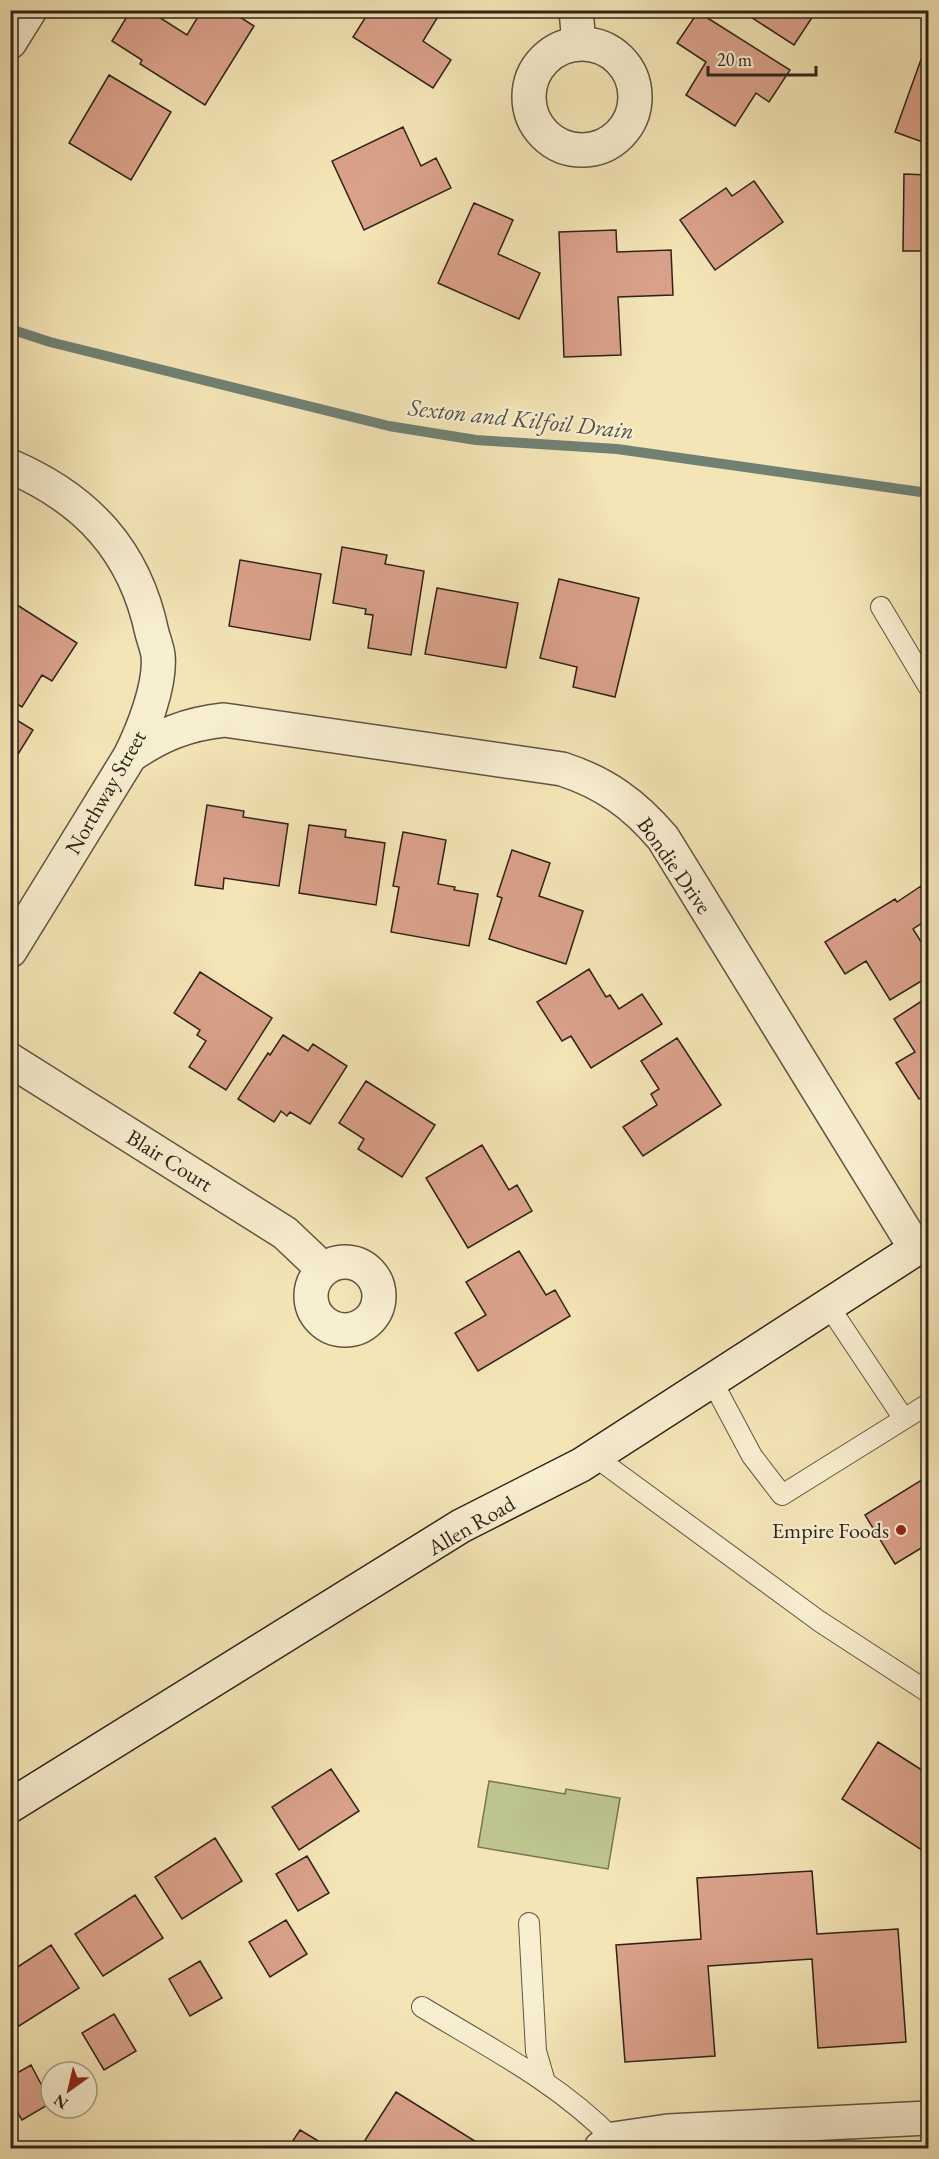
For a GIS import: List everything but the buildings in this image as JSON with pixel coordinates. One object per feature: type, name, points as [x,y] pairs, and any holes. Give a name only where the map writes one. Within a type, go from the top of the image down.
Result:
[{"type":"street","points":[[10,42],[30,10]]},
{"type":"street","points":[[576,10],[579,44]]},
{"type":"street","name":"Northway Street","points":[[10,466],[43,480],[75,502],[103,529],[135,578],[148,614],[158,656],[149,710],[130,756],[10,951]]},
{"type":"street","name":"Bondie Drive","points":[[130,756],[155,739],[177,729],[224,720],[562,769],[609,788],[642,813],[663,838],[922,1245]]},
{"type":"street","name":"Blair Court","points":[[10,1060],[285,1233],[323,1269]]},
{"type":"street","name":"Allen Road","points":[[10,1806],[461,1526],[594,1456],[922,1245]]},
{"type":"street","points":[[607,2144],[668,2131],[928,2118]]},
{"type":"lane","points":[[881,607],[928,686]]},
{"type":"lane","points":[[828,1305],[904,1419]]},
{"type":"lane","points":[[712,1381],[752,1456],[782,1495],[928,1404]]},
{"type":"lane","points":[[594,1456],[819,1621],[928,1692]]},
{"type":"lane","points":[[529,1923],[536,2051],[545,2082]]},
{"type":"lane","points":[[422,2007],[545,2082],[588,2113],[607,2144]]},
{"type":"green space","points":[[489,1781],[565,1794],[566,1789],[620,1798],[608,1869],[478,1847]]},
{"type":"waterway","name":"Sexton and Kilfoil Drain","points":[[10,329],[50,342],[389,426],[476,440],[617,449],[928,493]]},
{"type":"place","name":"Empire Foods","points":[[901,1530]]}]
